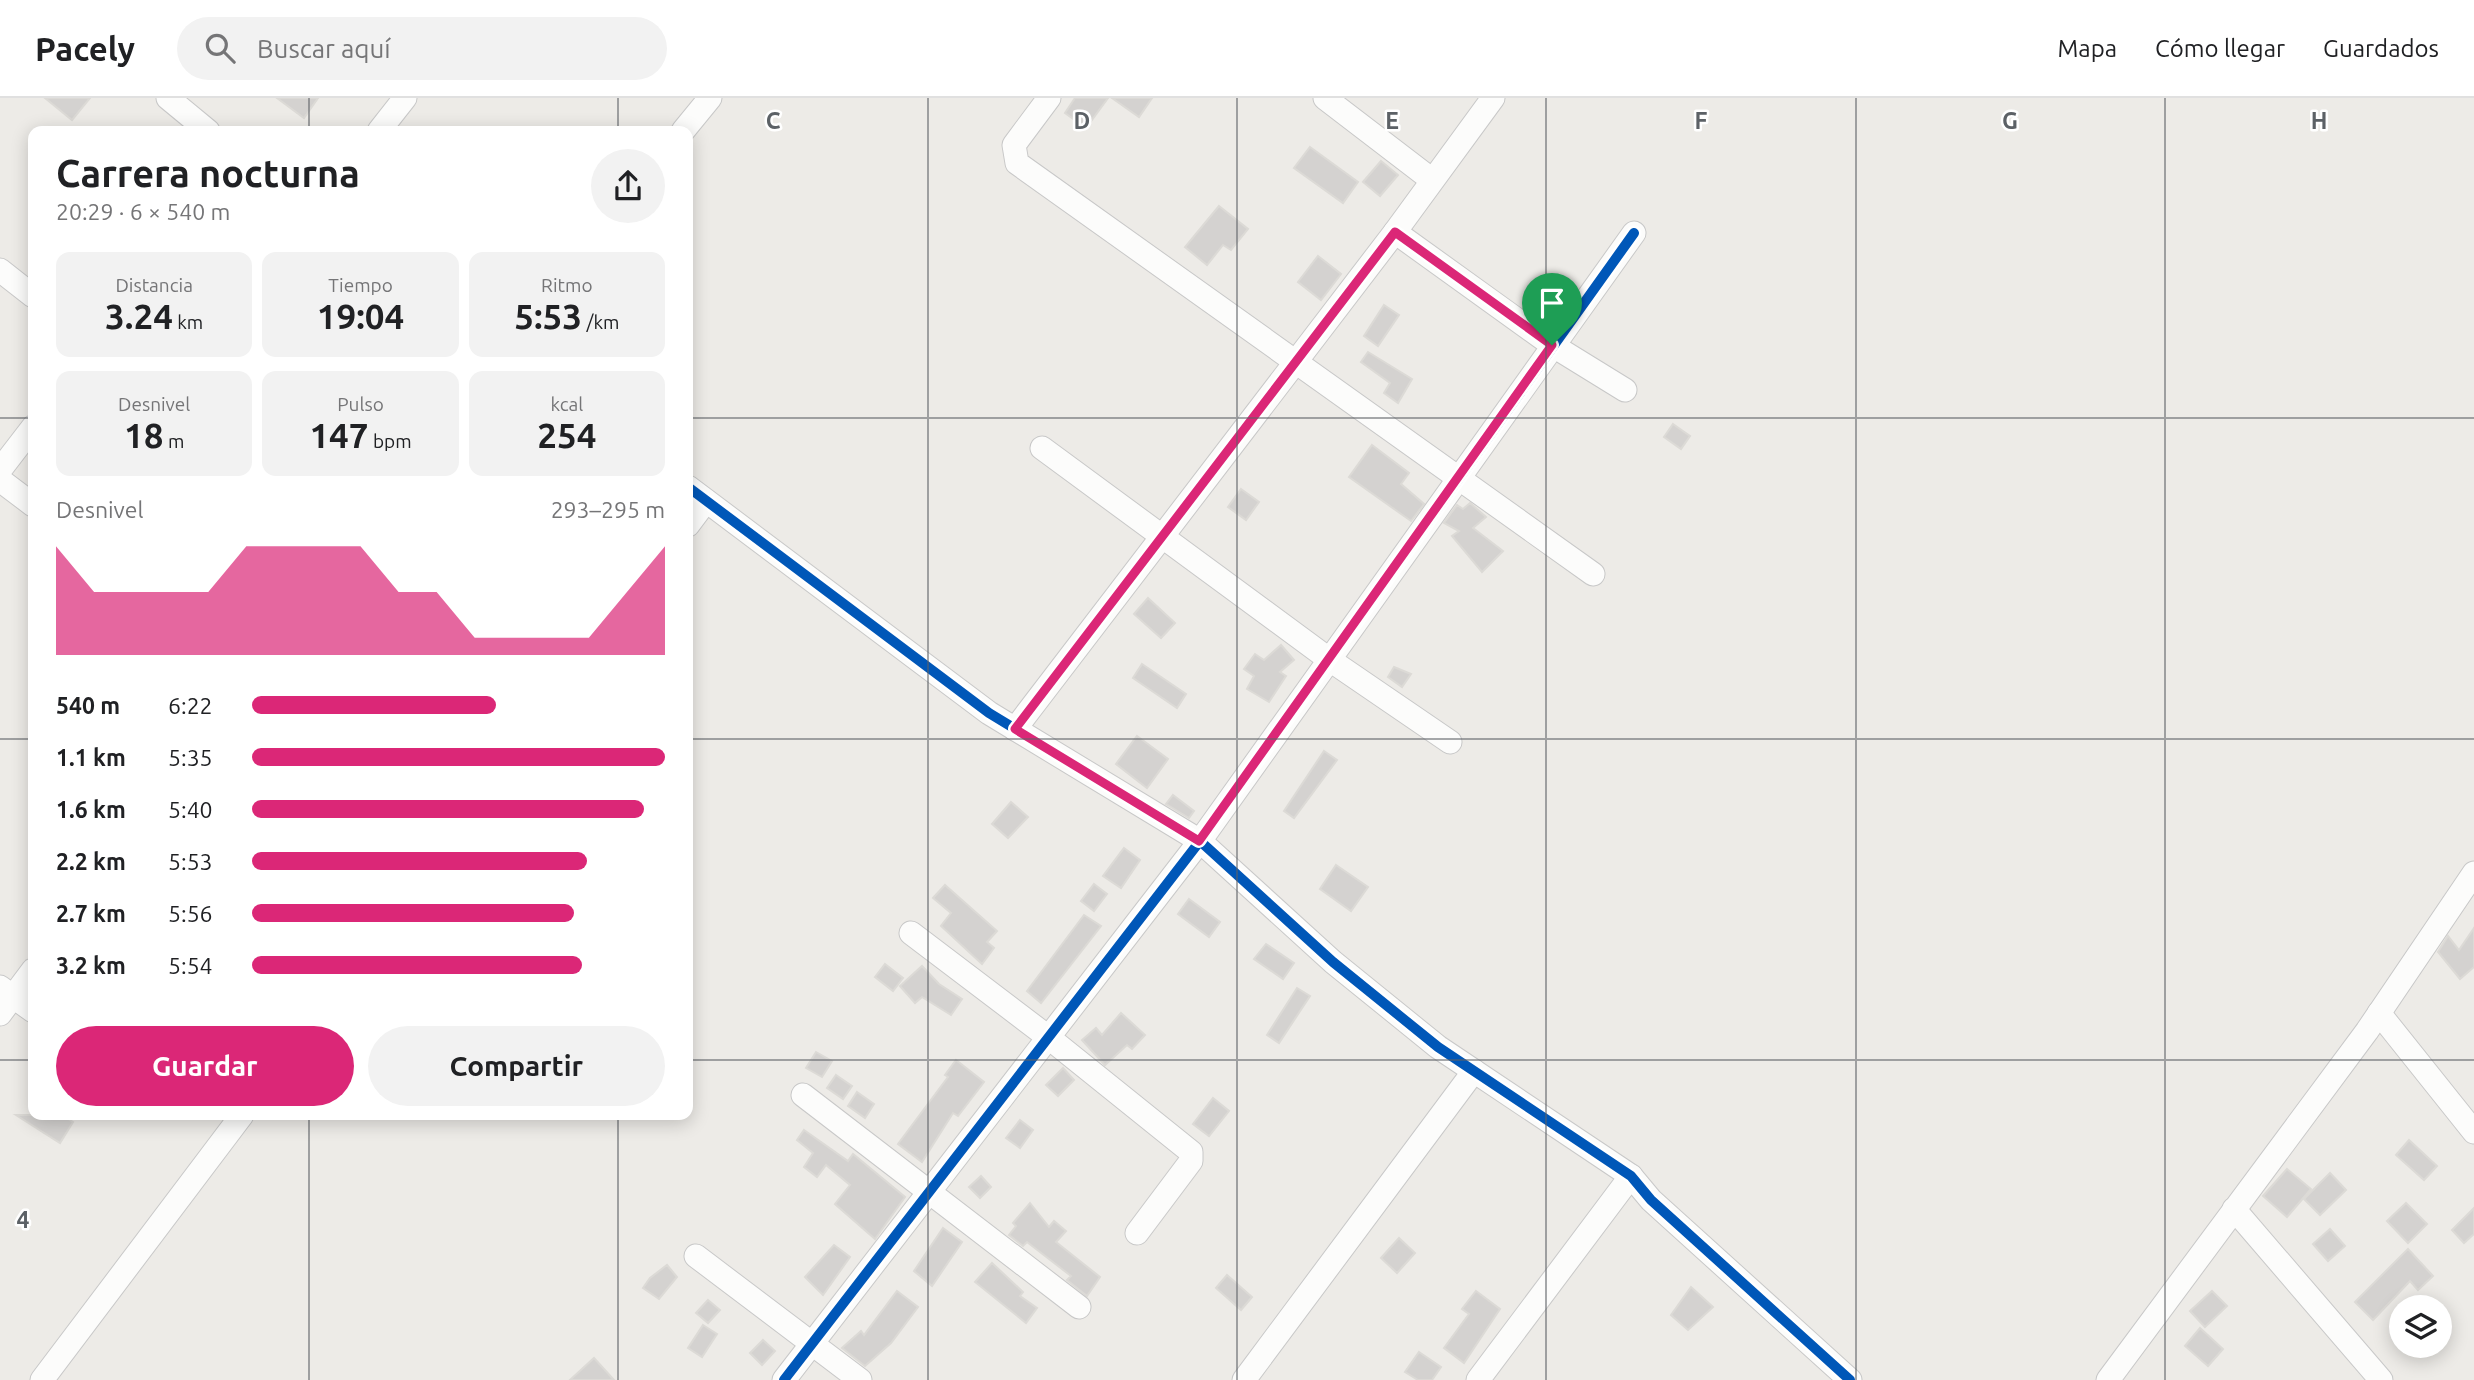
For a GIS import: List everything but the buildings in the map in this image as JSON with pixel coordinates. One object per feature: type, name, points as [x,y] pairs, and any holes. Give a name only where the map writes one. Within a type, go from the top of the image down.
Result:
[{"type":"street","points":[[168,98],[202,126]]},
{"type":"street","points":[[383,126],[405,98]]},
{"type":"street","points":[[687,126],[710,98]]},
{"type":"street","points":[[1049,98],[1014,145],[1017,163],[1593,574]]},
{"type":"street","points":[[1325,98],[1432,180]]},
{"type":"street","points":[[1015,729],[1395,232],[1493,98]]},
{"type":"street","points":[[1395,232],[1552,345],[1625,390]]},
{"type":"street","points":[[784,1380],[1199,841],[1634,233]]},
{"type":"street","points":[[0,271],[28,292]]},
{"type":"street","points":[[0,470],[28,434]]},
{"type":"street","points":[[1042,448],[1331,660],[1450,742]]},
{"type":"street","points":[[0,480],[28,501]]},
{"type":"street","points":[[697,494],[989,713],[1199,841],[1333,962],[1438,1047],[1631,1176],[1651,1200],[1850,1380]]},
{"type":"street","points":[[2108,1380],[2379,1013],[2474,873]]},
{"type":"street","points":[[911,933],[1048,1037],[1191,1152],[1191,1161],[1137,1233]]},
{"type":"street","points":[[28,975],[4,999],[28,1009]]},
{"type":"street","points":[[2379,1013],[2474,1132]]},
{"type":"street","points":[[1244,1380],[1474,1071]]},
{"type":"street","points":[[803,1095],[1079,1307]]},
{"type":"street","points":[[42,1380],[238,1120]]},
{"type":"street","points":[[1479,1380],[1631,1176]]},
{"type":"street","points":[[2234,1209],[2381,1380]]},
{"type":"street","points":[[696,1256],[860,1380]]},
{"type":"cycle path","points":[[784,1380],[1200,841],[1634,233]]},
{"type":"cycle path","points":[[693,491],[989,713],[1200,841],[1333,962],[1438,1047],[1631,1176],[1651,1200],[1850,1380]]},
{"type":"route","points":[[1395,232],[1552,345],[1331,660],[1199,841],[1015,729],[1395,232]]}]
